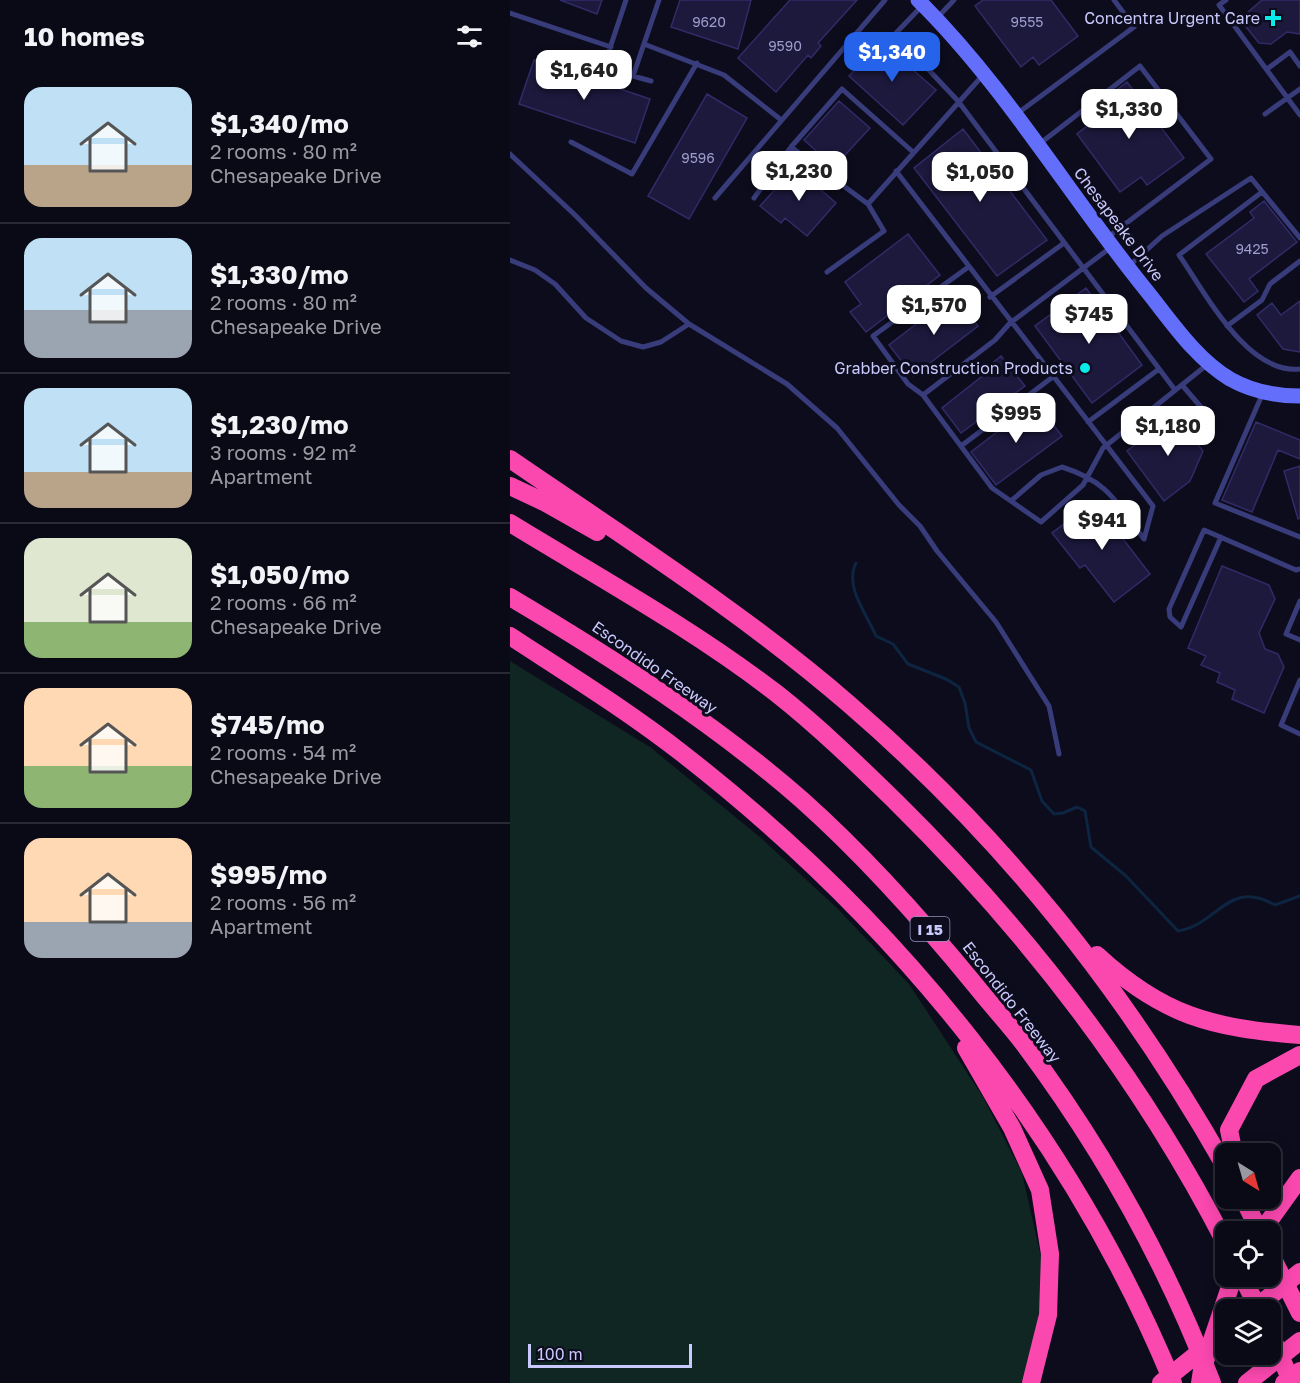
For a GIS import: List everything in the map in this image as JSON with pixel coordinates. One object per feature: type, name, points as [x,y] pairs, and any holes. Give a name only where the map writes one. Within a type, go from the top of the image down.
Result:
[{"type":"highway","points":[[510,459],[704,591],[848,703],[976,825],[1065,925],[1115,972],[1148,995],[1188,1017],[1246,1030],[1300,1035]]},
{"type":"highway","points":[[510,486],[544,502],[646,560],[742,620]]},
{"type":"highway","points":[[510,523],[701,639],[777,694],[851,758],[931,836],[1018,931],[1087,1021],[1198,1190],[1215,1223]]},
{"type":"highway","name":"Escondido Freeway","points":[[510,597],[590,644],[693,716],[801,800],[879,873],[923,922],[1023,1043],[1125,1199],[1193,1332],[1212,1383]]},
{"type":"highway","points":[[510,636],[682,753],[752,811],[824,876],[914,969],[974,1041],[1043,1139],[1123,1277],[1173,1383]]},
{"type":"highway","points":[[510,647],[552,663]]},
{"type":"highway","points":[[1065,925],[1163,1064],[1215,1150]]},
{"type":"highway","points":[[914,969],[973,1059],[1012,1128],[1040,1190],[1050,1254],[1048,1316],[1031,1383]]},
{"type":"highway","points":[[1232,1143],[1229,1130],[1256,1078],[1300,1055]]},
{"type":"highway","points":[[1268,1221],[1300,1178]]},
{"type":"highway","points":[[1276,1292],[1300,1266]]},
{"type":"highway","points":[[1267,1299],[1300,1272]]},
{"type":"highway","points":[[1281,1275],[1300,1313]]},
{"type":"highway","points":[[1200,1383],[1205,1360],[1232,1287]]},
{"type":"highway","points":[[1161,1383],[1215,1341]]},
{"type":"highway","points":[[1247,1383],[1300,1341]]},
{"type":"highway","points":[[1281,1358],[1292,1383]]},
{"type":"highway","points":[[1284,1383],[1300,1371]]},
{"type":"street","name":"Chesapeake Drive","points":[[920,2],[983,75],[1108,243],[1198,354],[1230,379],[1263,394],[1300,396]]},
{"type":"lane","points":[[626,0],[604,66],[651,81]]},
{"type":"lane","points":[[633,76],[659,0]]},
{"type":"lane","points":[[715,198],[780,119],[885,0]]},
{"type":"lane","points":[[936,19],[954,0]]},
{"type":"lane","points":[[1014,116],[1134,27],[1114,0]]},
{"type":"lane","points":[[1226,0],[1220,5],[1300,115]]},
{"type":"lane","points":[[920,2],[895,34],[958,101],[1175,390]]},
{"type":"lane","points":[[510,13],[611,47]]},
{"type":"lane","points":[[644,44],[724,75],[780,119]]},
{"type":"lane","points":[[1267,69],[1290,52],[1300,66]]},
{"type":"lane","points":[[571,142],[632,174],[697,63]]},
{"type":"lane","points":[[923,395],[995,340],[1010,323],[1083,268],[1108,243],[1211,159],[1140,66],[1037,146]]},
{"type":"lane","points":[[868,204],[983,75]]},
{"type":"lane","points":[[1265,114],[1300,88]]},
{"type":"lane","points":[[754,198],[791,147],[842,89],[913,152]]},
{"type":"lane","points":[[791,147],[868,204],[884,231],[827,272]]},
{"type":"lane","points":[[510,154],[561,201],[646,288],[689,324],[788,384],[837,428],[996,622],[1049,706],[1059,754]]},
{"type":"lane","points":[[896,171],[990,297],[1054,376],[1153,506],[1144,539],[1106,488],[1088,476],[1062,467],[1041,475],[1011,501]]},
{"type":"lane","points":[[1127,267],[1162,236],[1251,178],[1300,238]]},
{"type":"lane","points":[[1262,192],[1179,255],[1227,326],[1262,360],[1288,371],[1300,369]]},
{"type":"lane","points":[[990,297],[1064,243]]},
{"type":"lane","points":[[510,260],[535,270],[555,284],[586,318],[621,340],[643,347],[661,342],[689,324]]},
{"type":"lane","points":[[1227,326],[1262,300],[1270,284],[1300,261]]},
{"type":"lane","points":[[967,267],[873,336],[908,384],[923,395],[992,488],[1041,522],[1083,484],[1106,445],[1209,363]]},
{"type":"lane","points":[[1088,422],[1159,369]]},
{"type":"lane","points":[[961,446],[1054,376]]},
{"type":"lane","points":[[1182,385],[1212,420]]},
{"type":"lane","points":[[1263,394],[1215,503],[1300,537]]},
{"type":"lane","points":[[1221,537],[1181,627],[1170,617],[1169,609],[1204,530],[1221,537],[1296,570],[1300,569]]},
{"type":"lane","points":[[1300,602],[1286,634],[1300,640]]},
{"type":"lane","points":[[1300,680],[1281,725],[1300,734]]},
{"type":"green space","points":[[510,661],[650,747],[761,838],[837,908],[909,984],[983,1097],[1022,1173],[1044,1270],[1034,1350],[1021,1383],[510,1383]]},
{"type":"building","points":[[560,0],[602,0],[597,14]]},
{"type":"building","points":[[680,0],[751,0],[738,49],[671,27]]},
{"type":"building","points":[[790,0],[857,0],[818,43],[821,46],[811,58],[808,55],[776,92],[738,58]]},
{"type":"building","points":[[983,0],[1051,0],[1078,36],[1039,65],[1033,57],[1021,67],[975,6]]},
{"type":"building","name":"Concentra Urgent Care","points":[[1262,0],[1300,0],[1300,34],[1287,32],[1271,44],[1259,43],[1243,23],[1247,13]]},
{"type":"building","points":[[881,42],[936,90],[903,125],[849,76]]},
{"type":"building","points":[[534,60],[650,99],[635,143],[519,104]]},
{"type":"building","points":[[1127,82],[1184,158],[1147,185],[1141,177],[1120,192],[1077,134],[1097,118],[1091,110]]},
{"type":"building","points":[[707,94],[747,118],[689,219],[648,196]]},
{"type":"building","points":[[839,101],[870,128],[834,167],[804,140]]},
{"type":"building","points":[[963,129],[1047,240],[997,276],[914,168]]},
{"type":"building","points":[[795,167],[836,203],[807,236],[785,218],[781,223],[760,206]]},
{"type":"building","points":[[1264,201],[1297,242],[1249,279],[1258,291],[1244,302],[1206,254],[1254,218],[1250,212]]},
{"type":"building","points":[[908,234],[940,275],[866,332],[850,312],[861,304],[845,282]]},
{"type":"building","points":[[1086,288],[1142,365],[1092,403],[1035,326]]},
{"type":"building","points":[[954,295],[978,326],[913,376],[889,345]]},
{"type":"building","points":[[1300,301],[1300,352],[1283,349],[1257,315],[1272,303],[1281,315]]},
{"type":"building","points":[[1001,356],[1025,386],[961,433],[942,408],[981,377],[979,374]]},
{"type":"building","points":[[1036,402],[1062,436],[996,485],[971,452]]},
{"type":"building","points":[[1175,415],[1203,451],[1190,481],[1164,501],[1127,451]]},
{"type":"building","points":[[1256,422],[1300,440],[1300,459],[1278,450],[1252,512],[1222,500]]},
{"type":"building","points":[[1300,466],[1300,518],[1298,519],[1284,471]]},
{"type":"building","points":[[1094,501],[1150,574],[1114,602],[1085,565],[1080,568],[1052,533]]},
{"type":"building","points":[[1222,566],[1269,585],[1275,599],[1259,633],[1265,649],[1278,654],[1284,667],[1264,713],[1232,699],[1235,690],[1217,682],[1220,673],[1201,665],[1206,656],[1188,648]]},
{"type":"waterway","points":[[856,563],[853,572],[855,591],[876,636],[893,644],[908,664],[946,679],[959,687],[965,703],[969,728],[976,742],[1031,770],[1042,801],[1054,814],[1077,807],[1085,811],[1091,847],[1126,876],[1178,931],[1203,921],[1234,900],[1246,897],[1259,898],[1275,905],[1300,896]]},
{"type":"place","name":"Concentra Urgent Care","points":[[1273,18]]},
{"type":"place","name":"Grabber Construction Products","points":[[1085,368]]}]
